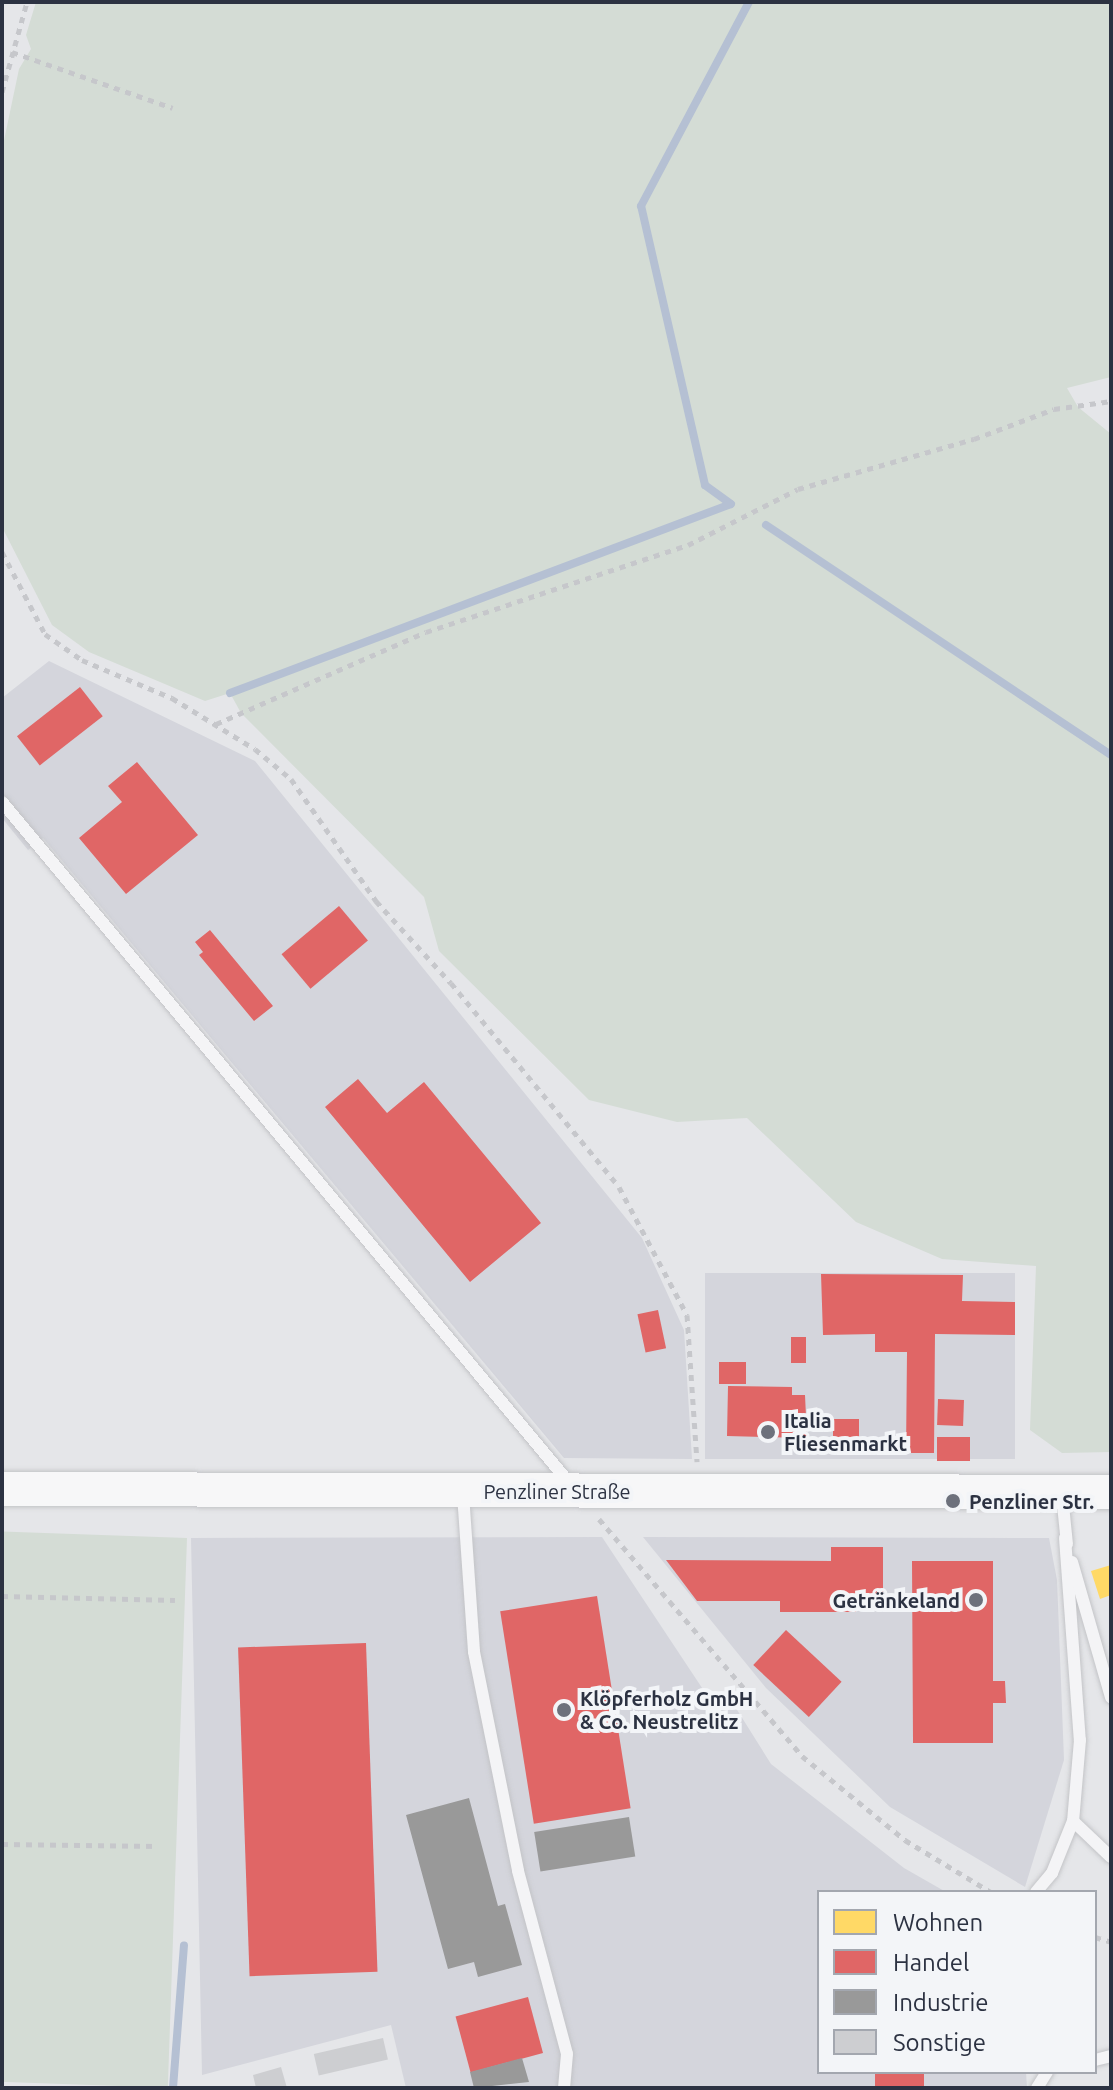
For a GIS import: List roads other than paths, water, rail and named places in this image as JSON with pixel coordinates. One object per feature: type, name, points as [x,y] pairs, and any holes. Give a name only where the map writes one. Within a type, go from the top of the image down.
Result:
[{"type":"main road","name":"Penzliner Straße","points":[[2,1489],[1111,1492]]},
{"type":"lane","points":[[2,802],[575,1491]]},
{"type":"lane","points":[[462,1490],[474,1652],[518,1871],[567,2054],[564,2088]]},
{"type":"lane","points":[[1038,1890],[1052,1873],[1073,1821],[1080,1740],[1062,1492]]},
{"type":"lane","points":[[1065,1538],[1111,1697]]},
{"type":"lane","points":[[1073,1821],[1111,1857]]},
{"type":"waterway","points":[[731,504],[705,485],[641,206],[749,2]]},
{"type":"waterway","points":[[230,693],[731,504]]},
{"type":"waterway","points":[[766,525],[1111,755]]},
{"type":"waterway","points":[[173,2088],[184,1945]]},
{"type":"place","name":"Italia Fliesenmarkt","points":[[768,1432]]},
{"type":"place","name":"Penzliner Str.","points":[[953,1501]]},
{"type":"place","name":"Getränkeland","points":[[976,1600]]},
{"type":"place","name":"Klöpferholz GmbH & Co. Neustrelitz","points":[[564,1710]]}]
